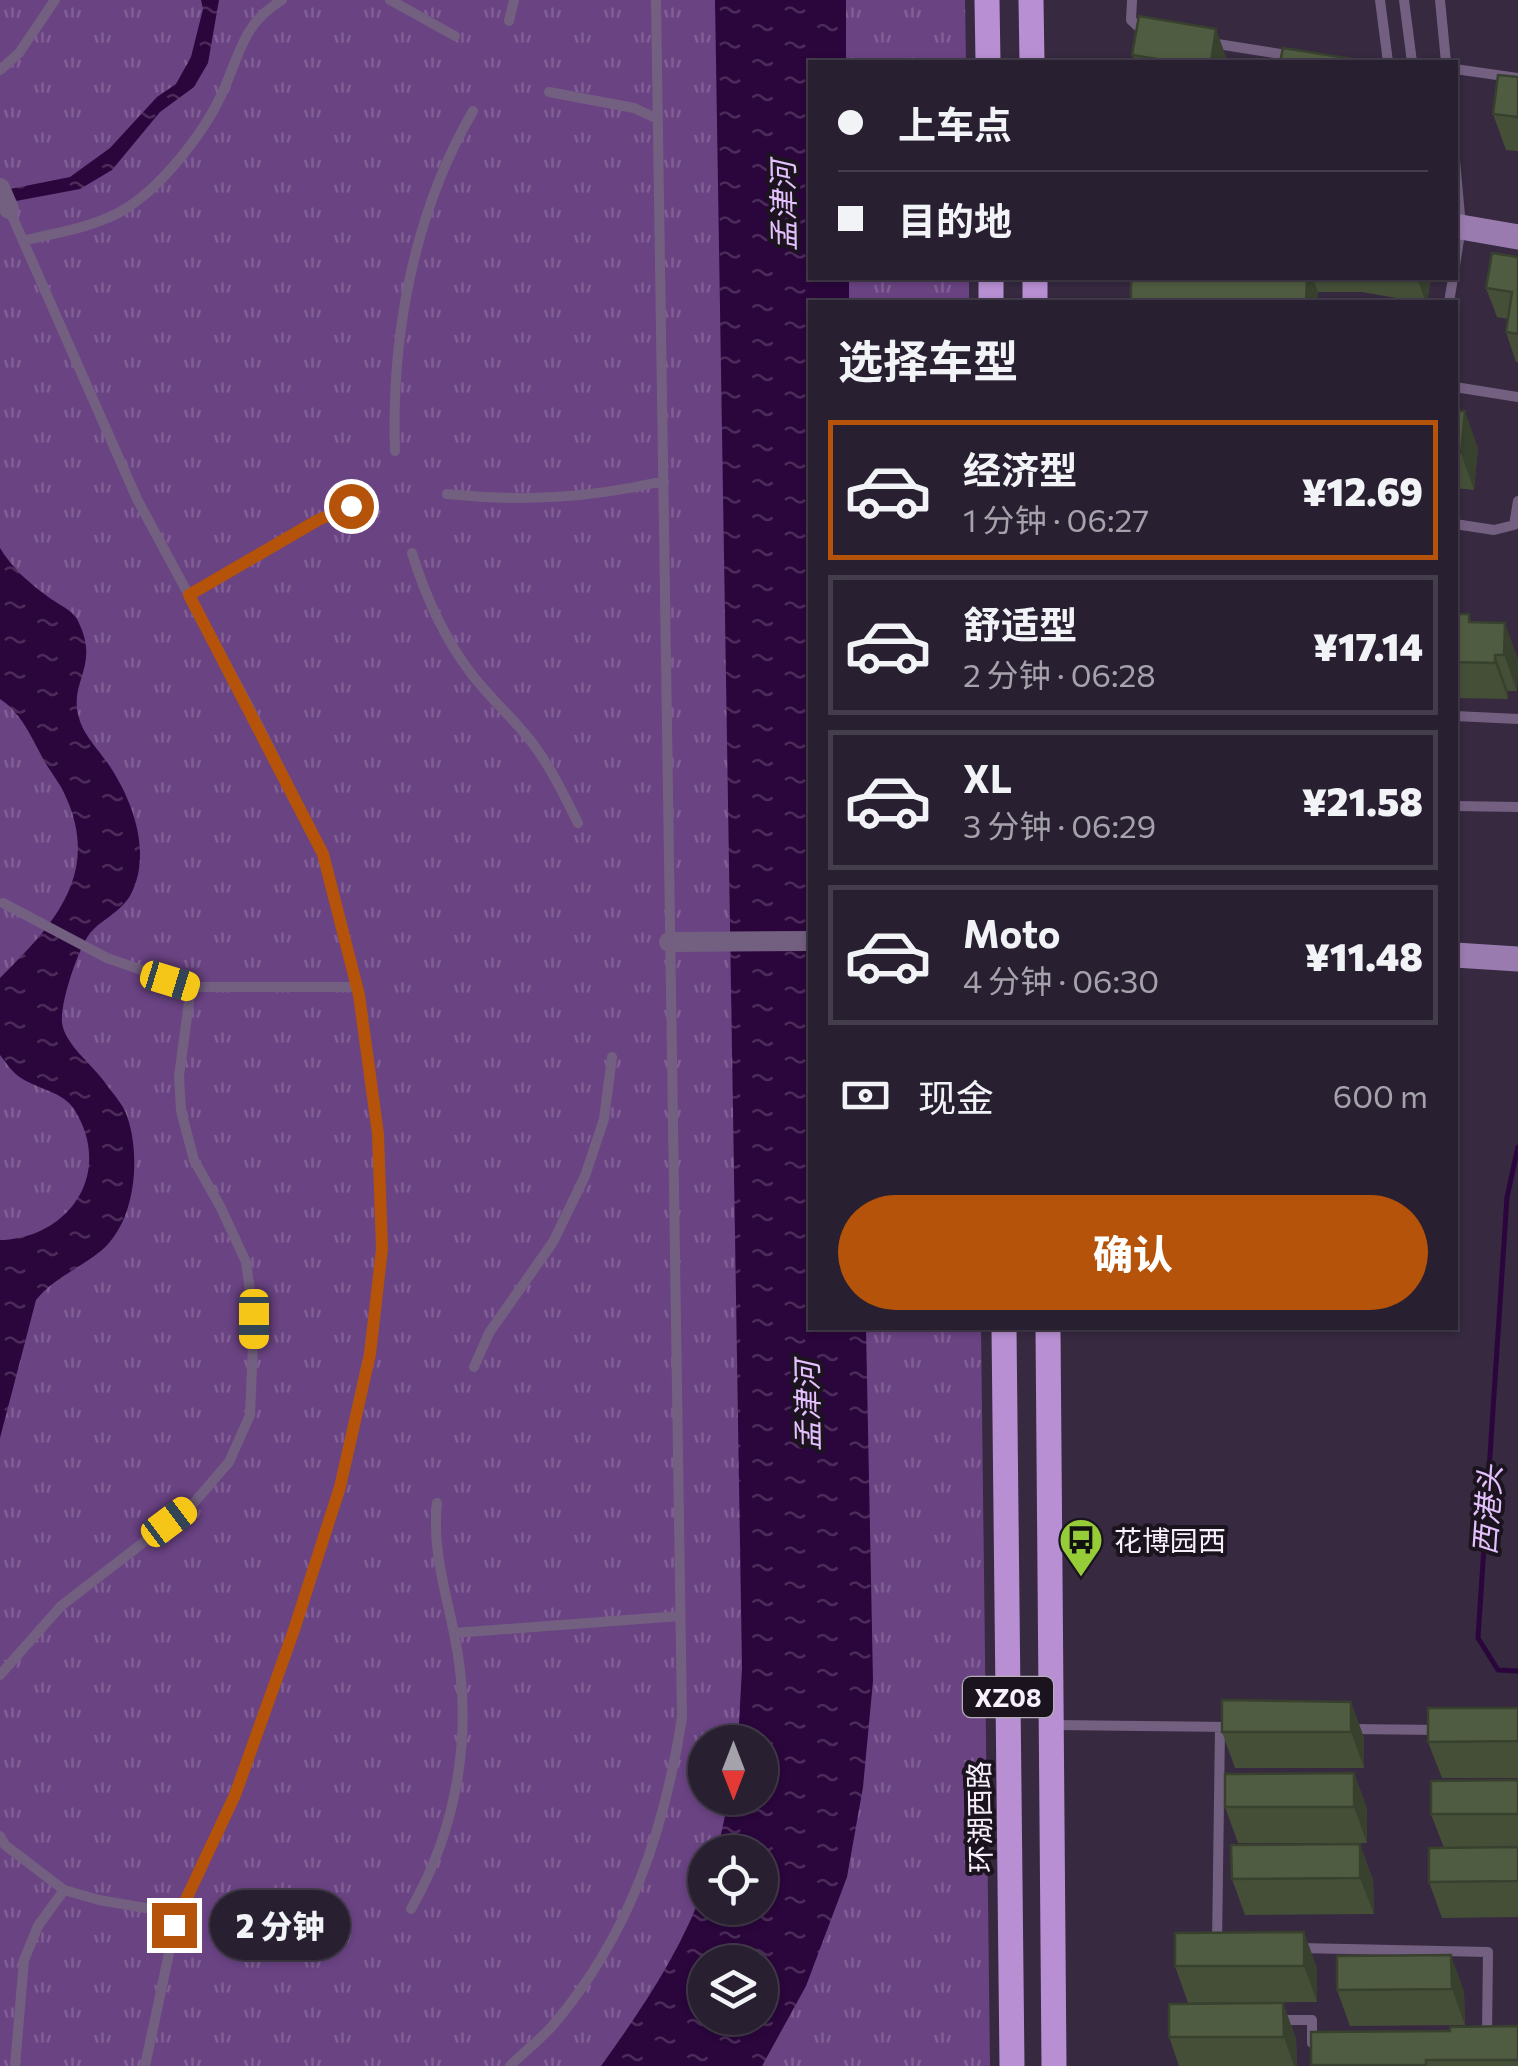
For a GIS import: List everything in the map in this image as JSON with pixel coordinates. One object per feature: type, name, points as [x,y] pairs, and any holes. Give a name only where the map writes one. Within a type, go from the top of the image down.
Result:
[{"type":"main road","points":[[987,0],[988,60]]},
{"type":"main road","points":[[1032,0],[1032,60]]},
{"type":"main road","name":"环湖西路","points":[[1004,1330],[1012,2066]]},
{"type":"main road","name":"XZ08","points":[[1048,1330],[1054,2066]]},
{"type":"street","points":[[0,188],[9,209]]},
{"type":"street","points":[[1458,227],[1518,237]]},
{"type":"street","points":[[677,942],[808,941]]},
{"type":"street","points":[[1458,955],[1518,958]]},
{"type":"lane","points":[[0,70],[19,53],[54,0]]},
{"type":"lane","points":[[23,242],[87,226],[122,211],[158,180],[188,150],[211,116],[248,30],[264,11],[282,0]]},
{"type":"lane","points":[[390,0],[455,36]]},
{"type":"lane","points":[[509,21],[514,0]]},
{"type":"lane","points":[[510,2066],[553,2026],[597,1965],[630,1906],[657,1841],[682,1718],[677,942],[670,776],[656,0]]},
{"type":"lane","points":[[1132,0],[1131,20],[1145,32],[1164,36]]},
{"type":"lane","points":[[1380,0],[1388,60]]},
{"type":"lane","points":[[1404,0],[1412,60]]},
{"type":"lane","points":[[1440,0],[1446,60]]},
{"type":"lane","points":[[1202,42],[1297,56]]},
{"type":"lane","points":[[1458,69],[1518,78]]},
{"type":"lane","points":[[549,92],[634,108],[658,119]]},
{"type":"lane","points":[[395,452],[398,362],[424,220],[439,178],[473,111]]},
{"type":"lane","points":[[9,209],[137,499],[323,854],[357,987],[378,1134],[382,1249],[370,1354],[340,1487],[235,1795],[180,1914],[157,2000],[145,2066]]},
{"type":"lane","points":[[1458,388],[1518,398]]},
{"type":"lane","points":[[447,494],[504,500],[571,498],[664,481]]},
{"type":"lane","points":[[1458,524],[1494,530],[1516,528],[1518,501]]},
{"type":"lane","points":[[189,595],[318,520],[351,506]]},
{"type":"lane","points":[[412,553],[441,626],[498,708],[534,744],[559,782],[578,823]]},
{"type":"lane","points":[[1458,716],[1518,718]]},
{"type":"lane","points":[[1458,806],[1518,807]]},
{"type":"lane","points":[[3,903],[107,958],[190,987],[357,987]]},
{"type":"lane","points":[[0,1675],[61,1606],[192,1505],[228,1462],[250,1415],[254,1319],[246,1262],[194,1160],[180,1112],[178,1076],[190,987]]},
{"type":"lane","points":[[474,1367],[490,1334],[553,1242],[585,1176],[604,1119],[612,1056]]},
{"type":"lane","points":[[410,1909],[433,1871],[444,1836],[462,1750],[465,1709],[438,1561],[434,1528],[437,1503]]},
{"type":"lane","points":[[454,1633],[680,1616]]},
{"type":"lane","points":[[1053,1725],[1240,1727]]},
{"type":"lane","points":[[1217,1946],[1220,1726]]},
{"type":"lane","points":[[1339,1728],[1458,1730]]},
{"type":"lane","points":[[1219,1787],[1238,1788]]},
{"type":"lane","points":[[0,1836],[5,1845],[64,1890],[180,1914]]},
{"type":"lane","points":[[1218,1862],[1237,1862]]},
{"type":"lane","points":[[15,2066],[24,1960],[38,1926],[64,1890]]},
{"type":"lane","points":[[1200,1945],[1236,1946]]},
{"type":"lane","points":[[1294,1948],[1488,1952],[1486,2044]]},
{"type":"lane","points":[[1273,2020],[1312,2020],[1312,2050],[1332,2044]]},
{"type":"lane","points":[[1467,2044],[1502,2044]]},
{"type":"green space","points":[[0,0],[965,0],[966,60],[808,60],[808,280],[969,280],[969,300],[808,300],[808,1330],[981,1330],[990,2066],[0,2066]]},
{"type":"water","points":[[201,0],[219,0],[208,63],[194,87],[160,112],[112,170],[80,189],[0,204],[0,191],[70,177],[110,148],[157,97],[176,84],[191,57],[203,9]]},
{"type":"water","name":"孟津河","points":[[715,0],[846,0],[846,60],[808,60],[808,280],[849,280],[849,300],[808,300],[808,1330],[866,1330],[873,1681],[863,1787],[847,1877],[806,1986],[762,2066],[601,2066],[659,1979],[688,1924],[778,1925],[778,1835],[721,1835],[725,1815],[778,1815],[778,1725],[739,1725],[742,1668]]},
{"type":"water","points":[[0,548],[27,580],[77,619],[86,648],[78,714],[126,795],[137,828],[140,862],[127,901],[93,930],[84,944],[70,978],[62,1014],[68,1039],[101,1077],[127,1116],[134,1150],[129,1205],[113,1238],[102,1250],[36,1300],[0,1438],[0,1240],[47,1228],[65,1214],[87,1178],[89,1156],[85,1133],[69,1103],[21,1078],[0,1055],[0,978],[54,918],[75,874],[78,849],[75,823],[63,791],[20,719],[0,699]]},
{"type":"building","points":[[1139,16],[1216,29],[1211,60],[1163,60],[1132,55]]},
{"type":"building","points":[[1283,48],[1359,60],[1280,60]]},
{"type":"building","points":[[1498,75],[1518,77],[1518,117],[1493,114]]},
{"type":"building","points":[[1492,253],[1518,257],[1518,334],[1506,332],[1512,292],[1486,288]]},
{"type":"building","points":[[1131,280],[1307,280],[1306,300],[1131,300]]},
{"type":"building","points":[[1458,411],[1465,411],[1461,453]]},
{"type":"building","points":[[1458,614],[1469,614],[1469,622],[1505,623],[1504,655],[1495,655],[1495,663],[1458,662]]},
{"type":"building","points":[[1222,1700],[1351,1702],[1351,1732],[1222,1732]]},
{"type":"building","points":[[1428,1708],[1518,1708],[1518,1741],[1428,1742]]},
{"type":"building","points":[[1354,1773],[1354,1807],[1225,1807],[1225,1774]]},
{"type":"building","points":[[1518,1780],[1518,1814],[1431,1814],[1431,1781]]},
{"type":"building","points":[[1360,1844],[1360,1878],[1232,1879],[1231,1845]]},
{"type":"building","points":[[1518,1847],[1518,1881],[1429,1882],[1429,1848]]},
{"type":"building","points":[[1304,1932],[1304,1966],[1175,1966],[1175,1933]]},
{"type":"building","points":[[1451,1955],[1452,1989],[1337,1990],[1337,1956]]},
{"type":"building","points":[[1283,2003],[1284,2037],[1169,2037],[1169,2004]]},
{"type":"building","points":[[1518,2026],[1518,2060],[1311,2065],[1311,2032],[1450,2031],[1450,2027]]},
{"type":"waterway","name":"西港头","points":[[1518,1147],[1507,1197],[1478,1638],[1498,1670],[1518,1671]]},
{"type":"place","name":"花博园西","points":[[1081,1578]]},
{"type":"route","points":[[174,1925],[235,1795],[340,1487],[370,1354],[382,1249],[378,1134],[359,995],[323,854],[189,595],[318,520],[351,506]]}]
